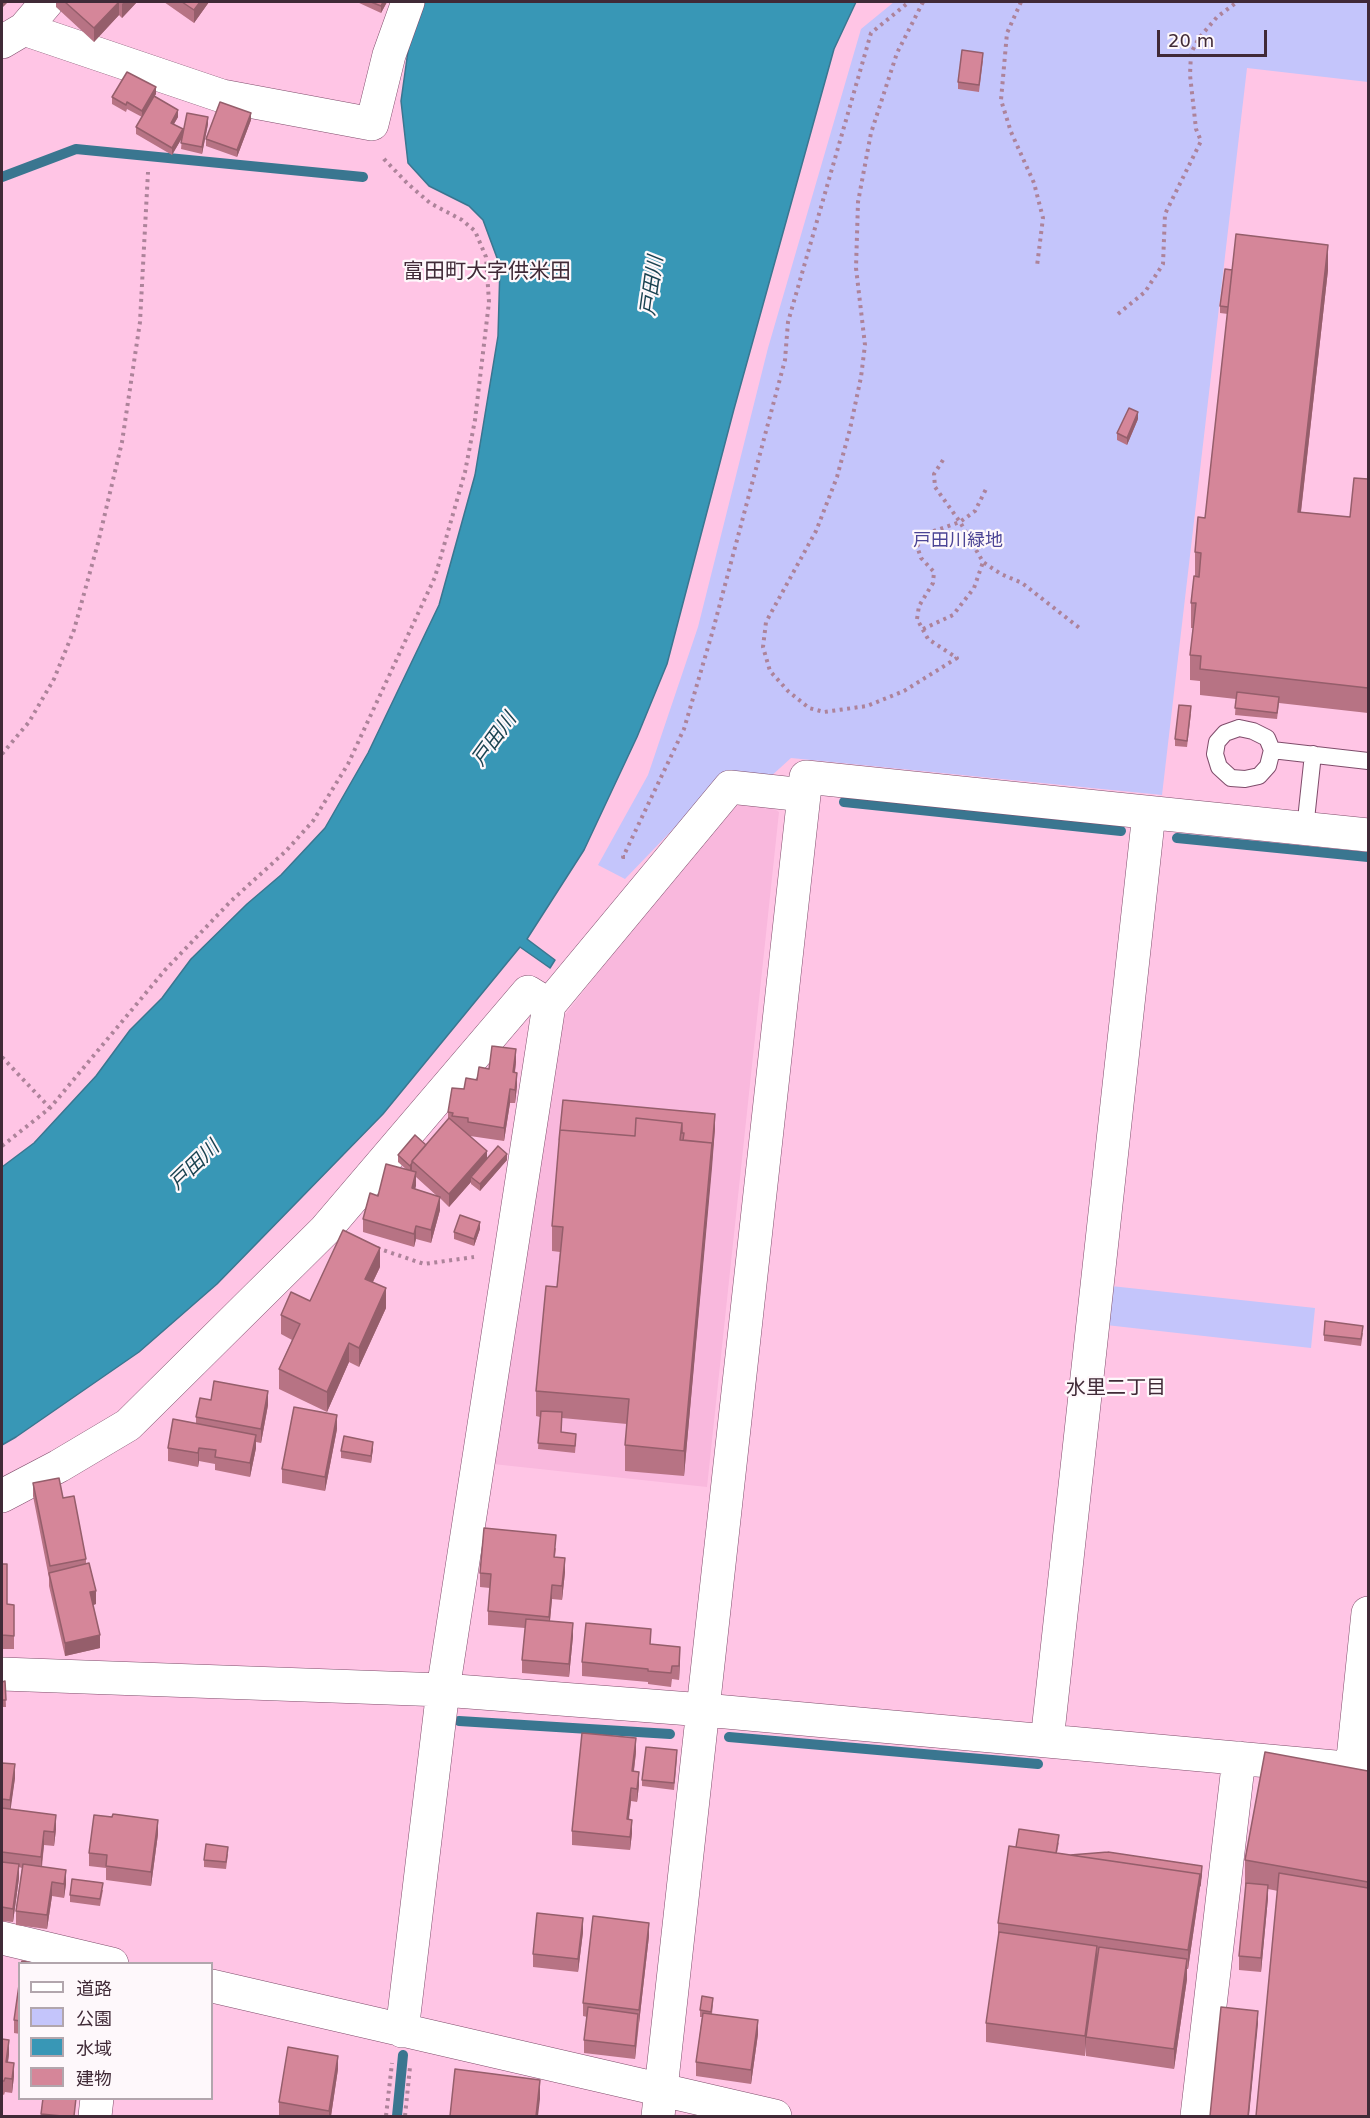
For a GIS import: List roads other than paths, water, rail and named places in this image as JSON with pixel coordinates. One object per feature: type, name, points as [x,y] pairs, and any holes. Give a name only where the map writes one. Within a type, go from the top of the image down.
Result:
[{"type":"street","points":[[47,2],[13,35],[222,96],[372,124],[389,55],[408,2]]},
{"type":"street","points":[[660,2103],[806,777],[1368,836]]},
{"type":"street","points":[[404,2031],[443,1690],[549,1005],[730,787],[804,795]]},
{"type":"street","points":[[1047,1741],[1149,813]]},
{"type":"street","points":[[2,1496],[59,1466],[128,1425],[325,1230],[528,992],[549,1005]]},
{"type":"street","points":[[2,1674],[443,1690],[704,1710],[1360,1769],[1368,1613]]},
{"type":"street","points":[[1197,2116],[1239,1758]]},
{"type":"street","points":[[2,1938],[104,1962]]},
{"type":"street","points":[[213,1986],[404,2031],[660,2103],[775,2116]]},
{"type":"street","points":[[95,2116],[97,2100]]},
{"type":"lane","points":[[1272,750],[1368,760]]},
{"type":"lane","points":[[1305,829],[1313,754]]},
{"type":"water","name":"戸田川","points":[[425,2],[856,2],[834,49],[734,409],[667,664],[637,737],[584,850],[527,939],[555,960],[550,968],[520,947],[383,1114],[217,1284],[139,1352],[2,1445],[2,1167],[34,1143],[96,1076],[130,1030],[162,998],[191,959],[247,904],[281,875],[325,828],[368,753],[439,605],[475,475],[498,336],[500,266],[483,220],[469,206],[429,186],[408,163],[401,101],[409,44]]},
{"type":"waterway","points":[[2,177],[76,149],[363,177]]},
{"type":"waterway","points":[[844,802],[1121,831]]},
{"type":"waterway","points":[[1177,838],[1368,857]]},
{"type":"waterway","points":[[459,1721],[670,1734]]},
{"type":"waterway","points":[[729,1737],[1038,1764]]},
{"type":"waterway","points":[[397,2116],[403,2055]]},
{"type":"district","name":"富田町大字供米田","points":[[487,273]]},
{"type":"district","name":"水里二丁目","points":[[1116,1389]]},
{"type":"park label","name":"戸田川緑地","points":[[958,541]]}]
